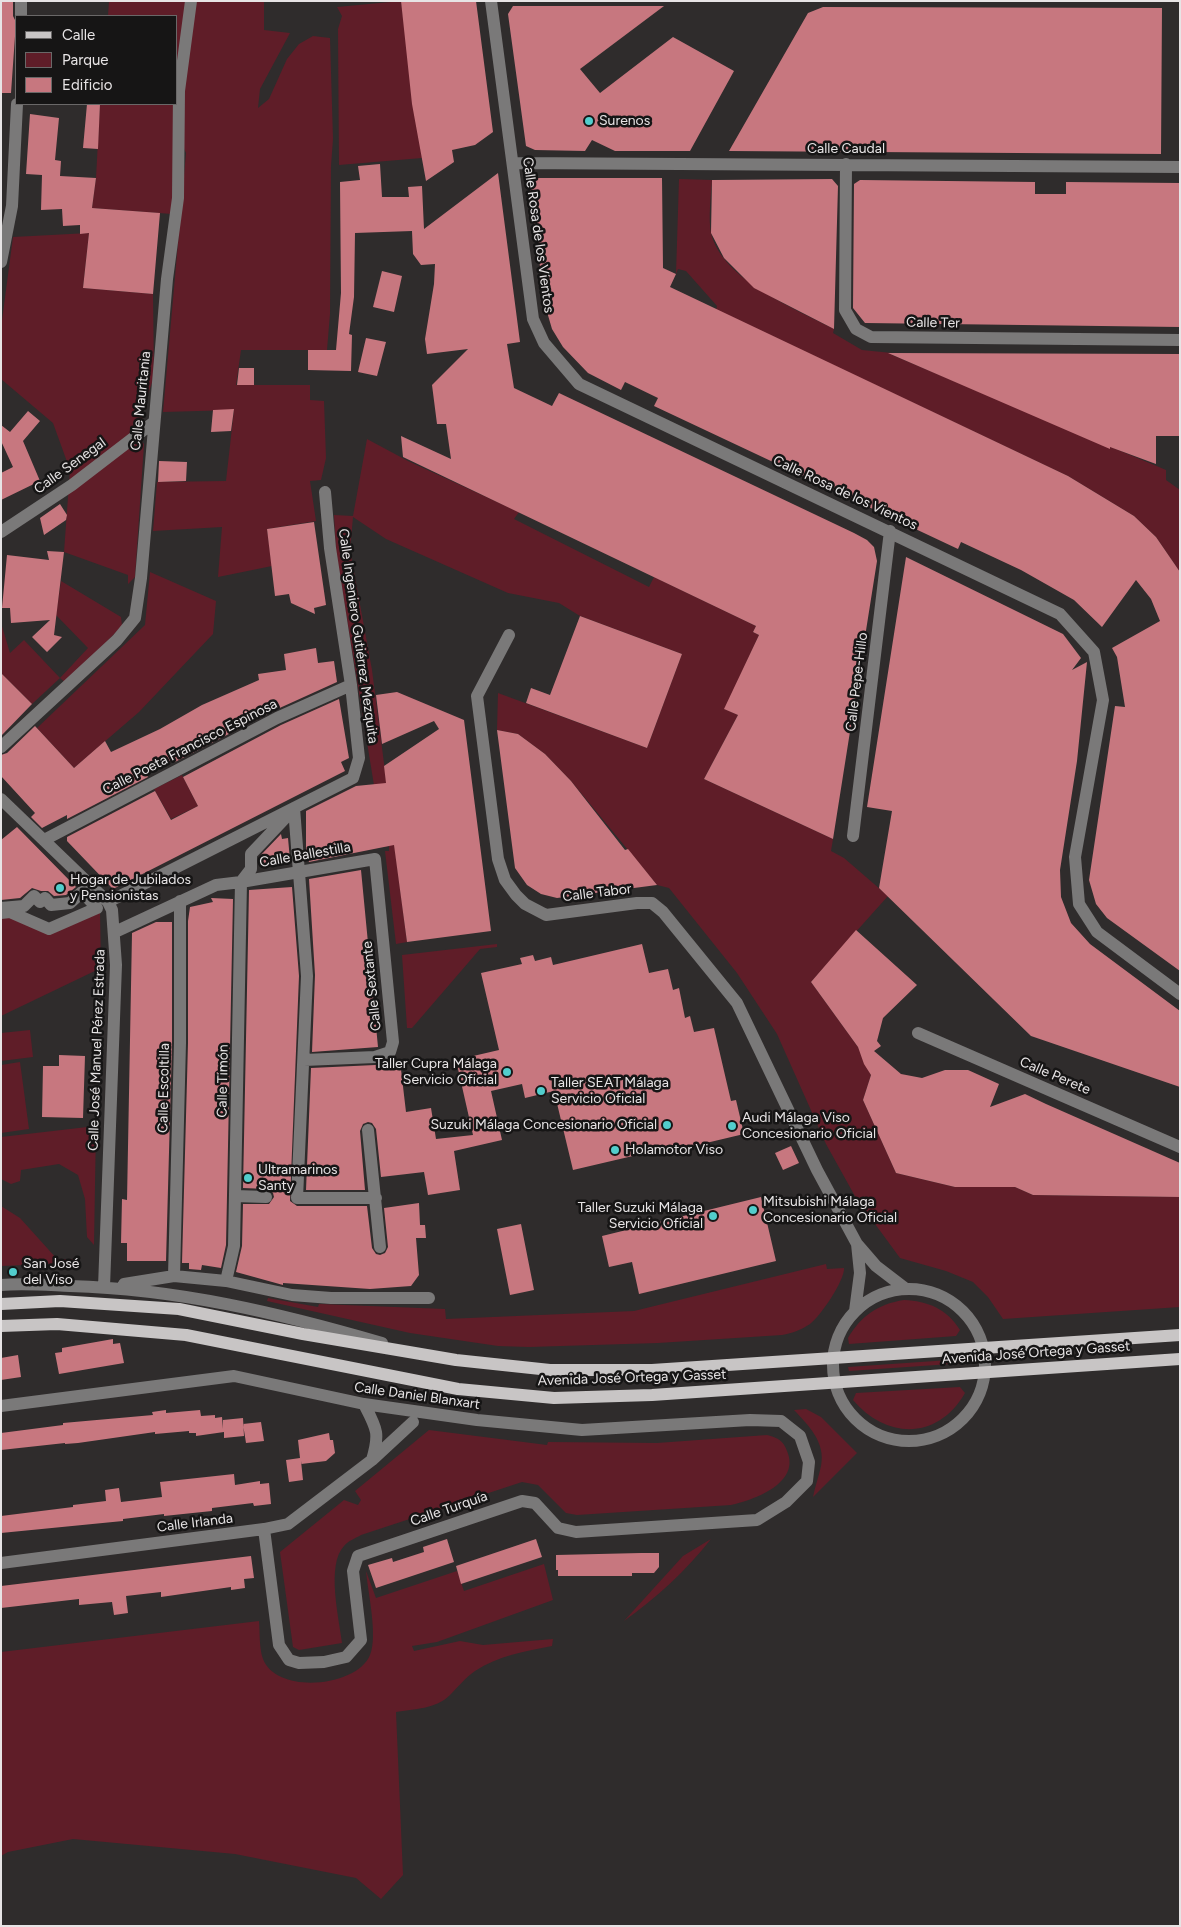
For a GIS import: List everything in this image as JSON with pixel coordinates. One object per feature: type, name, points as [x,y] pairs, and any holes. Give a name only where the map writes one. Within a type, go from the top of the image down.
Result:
[{"type":"main road","name":"Avenida José Ortega y Gasset","points":[[1,1304],[60,1301],[179,1309],[456,1360],[550,1370],[652,1370],[1180,1335]]},
{"type":"main road","name":"Avenida José Ortega y Gasset","points":[[1,1326],[57,1324],[186,1335],[449,1387],[554,1398],[652,1395],[1180,1359]]},
{"type":"street","points":[[21,1],[21,15]]},
{"type":"street","name":"Calle Mauritania","points":[[1,748],[117,640],[134,618],[142,578],[167,279],[178,198],[180,91],[191,1]]},
{"type":"street","name":"Calle Rosa de los Vientos","points":[[491,1],[533,319],[544,343],[579,384],[890,531],[1060,614],[1094,652],[1103,700],[1075,857],[1079,904],[1098,932],[1180,994]]},
{"type":"street","points":[[1,262],[12,206],[17,105]]},
{"type":"street","name":"Calle Caudal","points":[[513,163],[1180,167]]},
{"type":"street","name":"Calle Ter","points":[[846,164],[845,310],[856,329],[871,337],[1180,340]]},
{"type":"street","name":"Calle Senegal","points":[[1,532],[72,485],[154,422]]},
{"type":"street","name":"Calle Ingeniero Gutiérrez Mezquita","points":[[108,902],[352,778],[359,758],[351,686],[330,548],[325,492]]},
{"type":"street","name":"Calle Pepe-Hillo","points":[[853,836],[890,531]]},
{"type":"street","name":"Calle Tabor","points":[[509,635],[477,696],[498,860],[505,880],[526,904],[546,915],[637,903],[652,903],[663,912],[737,1003],[817,1170],[857,1244],[876,1266],[906,1289]]},
{"type":"street","name":"Calle Poeta Francisco Espinosa","points":[[44,840],[277,718],[351,686]]},
{"type":"street","points":[[1,799],[108,902]]},
{"type":"street","points":[[294,808],[307,976],[297,1198],[376,1198]]},
{"type":"street","name":"Calle Ingeniero Gutiérrez Mezquita","points":[[241,882],[251,869],[251,854],[294,808]]},
{"type":"street","points":[[225,843],[241,843],[251,854]]},
{"type":"street","name":"Calle Ballestilla","points":[[241,882],[300,870],[375,859]]},
{"type":"street","name":"Calle Sextante","points":[[304,1060],[375,1057],[390,1052],[393,1042],[375,859]]},
{"type":"street","points":[[115,932],[216,885],[241,882]]},
{"type":"street","name":"Calle Timón","points":[[226,1280],[234,1246],[241,882]]},
{"type":"street","points":[[1,908],[24,906],[34,896],[40,902],[44,898],[51,905],[70,903],[82,892],[97,908],[48,929],[10,912],[1,912]]},
{"type":"street","name":"Calle Escoltilla","points":[[174,1276],[180,1043],[180,901]]},
{"type":"street","name":"Calle José Manuel Pérez Estrada","points":[[104,1287],[116,965],[115,932],[112,910],[108,902]]},
{"type":"street","name":"Calle Perete","points":[[918,1033],[1180,1147]]},
{"type":"street","points":[[368,1130],[380,1247]]},
{"type":"street","points":[[235,1196],[266,1197]]},
{"type":"street","name":"Calle Tabor","points":[[855,1311],[860,1273],[857,1244]]},
{"type":"street","points":[[104,1287],[174,1276],[226,1280],[292,1295],[331,1298],[429,1298]]},
{"type":"street","name":"Avenida José Ortega y Gasset","points":[[1,1286],[104,1287],[160,1292],[270,1312],[418,1353]]},
{"type":"street","points":[[906,1289],[931,1292],[954,1304],[972,1322],[984,1347],[984,1372],[975,1403],[959,1423],[938,1436],[914,1442],[889,1439],[866,1428],[848,1412],[835,1383],[833,1357],[838,1337],[855,1311],[881,1294],[906,1289]]},
{"type":"street","name":"Calle Daniel Blanxart","points":[[1,1406],[234,1376],[364,1404],[477,1420],[582,1430],[750,1420],[781,1421],[800,1436],[809,1462]]},
{"type":"street","points":[[364,1404],[372,1420],[378,1440],[372,1460]]},
{"type":"street","name":"Calle Irlanda","points":[[1,1562],[264,1529],[288,1524],[372,1460],[413,1422]]},
{"type":"street","name":"Calle Turquía","points":[[264,1529],[279,1645],[289,1660],[299,1663],[324,1662],[346,1657],[361,1640],[353,1571],[358,1556],[522,1500],[535,1503],[558,1528],[576,1532],[757,1520],[786,1502],[802,1487],[807,1481],[809,1462]]},
{"type":"green space","points":[[109,1],[188,1],[178,75],[178,15],[108,15]]},
{"type":"green space","points":[[195,1],[264,1],[264,30],[290,33],[260,89],[258,108],[269,99],[287,59],[299,44],[313,36],[330,38],[333,139],[331,166],[330,314],[327,350],[241,350],[236,385],[310,385],[310,400],[324,401],[326,458],[321,480],[310,481],[316,521],[267,529],[272,566],[218,577],[222,527],[153,531],[157,482],[226,481],[234,410],[163,412],[186,153],[182,144],[184,83]]},
{"type":"green space","points":[[401,1],[422,158],[339,165],[338,29],[342,16],[337,7]]},
{"type":"green space","points":[[100,105],[175,105],[172,214],[92,208],[96,178]]},
{"type":"green space","points":[[679,179],[712,180],[710,227],[718,250],[745,279],[762,291],[834,329],[833,333],[862,350],[892,353],[892,355],[1166,470],[1166,480],[1180,490],[1180,572],[1156,537],[1134,516],[1068,476],[716,310],[717,306],[686,271],[678,269],[676,274]]},
{"type":"green space","points":[[89,233],[83,288],[153,294],[154,377],[143,408],[141,441],[144,444],[135,577],[128,584],[128,575],[64,552],[70,470],[53,423],[1,379],[1,328],[13,237]]},
{"type":"green space","points":[[367,439],[408,461],[519,512],[514,519],[649,587],[654,577],[756,626],[753,632],[759,635],[725,709],[738,715],[704,779],[833,839],[831,851],[844,858],[888,896],[811,982],[858,1047],[871,1075],[863,1100],[896,1173],[955,1187],[1015,1187],[1033,1195],[1180,1197],[1180,1307],[1003,1319],[988,1297],[973,1282],[946,1271],[900,1258],[856,1198],[826,1144],[777,1034],[737,973],[669,888],[657,885],[571,781],[545,754],[518,734],[497,730],[498,693],[647,748],[682,654],[580,616],[559,603],[508,593],[386,539],[353,517],[350,550],[372,670],[407,942],[396,944],[385,851],[389,851],[389,846],[384,847],[336,551],[334,515],[353,516]]},
{"type":"green space","points":[[150,572],[216,601],[213,634],[139,712],[74,768],[37,728],[145,625]]},
{"type":"green space","points":[[61,581],[121,617],[122,626],[66,683],[60,678],[88,648],[56,615]]},
{"type":"green space","points":[[1,623],[10,653],[24,640],[60,678],[32,704],[1,673]]},
{"type":"green space","points":[[182,775],[198,806],[171,819],[154,789]]},
{"type":"green space","points":[[100,911],[101,968],[1,1016],[1,913],[49,929]]},
{"type":"green space","points":[[497,944],[497,947],[480,949],[412,1028],[407,1028],[402,955]]},
{"type":"green space","points":[[30,1030],[33,1057],[1,1061],[1,1033]]},
{"type":"green space","points":[[20,1062],[29,1129],[1,1133],[1,1065]]},
{"type":"green space","points":[[96,1126],[94,1245],[87,1237],[85,1199],[78,1175],[59,1164],[21,1170],[20,1181],[11,1184],[1,1179],[1,1137]]},
{"type":"green space","points":[[1,1206],[20,1218],[57,1259],[74,1259],[74,1263],[1,1266]]},
{"type":"green space","points":[[826,1264],[827,1269],[844,1268],[841,1281],[831,1298],[810,1324],[797,1331],[782,1335],[658,1343],[529,1347],[498,1346],[410,1333],[267,1301],[268,1298],[318,1307],[319,1304],[445,1309],[446,1319],[634,1311]]},
{"type":"green space","points":[[904,1300],[929,1304],[949,1317],[960,1330],[956,1336],[849,1344],[848,1338],[853,1330],[871,1312]]},
{"type":"green space","points":[[964,1359],[965,1363],[849,1371],[848,1367]]},
{"type":"green space","points":[[960,1387],[965,1393],[954,1408],[941,1420],[927,1426],[912,1429],[896,1428],[881,1422],[866,1413],[853,1400],[856,1393]]},
{"type":"green space","points":[[806,1409],[821,1417],[857,1453],[813,1497],[822,1457],[815,1435],[794,1410]]},
{"type":"green space","points":[[429,1430],[547,1445],[548,1442],[657,1443],[767,1435],[777,1438],[782,1442],[790,1462],[787,1472],[773,1488],[751,1499],[731,1505],[577,1515],[566,1513],[538,1485],[522,1482],[361,1535],[344,1546],[336,1566],[335,1592],[342,1643],[299,1650],[293,1647],[280,1552],[344,1500],[358,1505],[361,1500],[355,1491]]},
{"type":"green space","points":[[711,1539],[670,1583],[624,1621],[683,1556]]},
{"type":"green space","points":[[544,1564],[553,1600],[437,1642],[412,1646],[414,1651],[460,1641],[483,1645],[553,1639],[552,1646],[493,1661],[471,1674],[444,1700],[432,1706],[396,1712],[403,1875],[381,1899],[356,1878],[235,1854],[73,1839],[8,1852],[1,1856],[1,1652],[259,1621],[262,1655],[271,1670],[284,1678],[300,1682],[334,1680],[350,1674],[362,1666],[370,1655],[373,1626],[366,1571],[376,1598],[457,1571],[464,1591]]},
{"type":"building","points":[[1,1],[13,1],[15,36],[11,93],[1,93]]},
{"type":"building","points":[[401,1],[476,1],[493,132],[475,145],[452,150],[454,162],[426,181],[412,104]]},
{"type":"building","points":[[513,6],[664,6],[580,69],[600,93],[673,37],[734,71],[690,151],[615,151],[592,140],[585,151],[535,150],[526,146],[508,14]]},
{"type":"building","points":[[823,7],[1162,8],[1161,154],[729,151],[808,13]]},
{"type":"building","points":[[87,105],[100,105],[98,149],[83,148]]},
{"type":"building","points":[[30,114],[59,118],[55,160],[61,161],[60,176],[96,178],[92,208],[160,213],[153,294],[83,288],[89,233],[80,234],[80,225],[63,226],[62,209],[41,210],[42,175],[26,174]]},
{"type":"building","points":[[380,164],[382,197],[409,197],[408,187],[422,186],[424,229],[498,173],[520,342],[507,344],[514,388],[552,406],[559,393],[854,533],[867,540],[874,547],[877,561],[833,839],[704,779],[738,715],[724,709],[759,635],[753,632],[756,626],[403,457],[401,436],[451,459],[446,424],[437,424],[432,385],[468,349],[427,354],[425,339],[434,284],[435,264],[421,265],[413,254],[412,231],[355,233],[354,297],[349,334],[352,335],[351,371],[308,370],[308,350],[336,350],[341,293],[340,182],[360,180],[358,166]]},
{"type":"building","points":[[537,178],[662,178],[663,268],[676,274],[670,287],[1068,476],[1134,516],[1156,537],[1180,572],[1180,971],[1107,918],[1096,904],[1089,880],[1115,706],[1125,707],[1117,657],[1112,648],[1160,621],[1151,599],[1136,580],[1102,627],[1074,600],[1021,570],[961,542],[958,549],[654,406],[658,398],[625,382],[621,390],[588,373],[563,347],[552,329],[545,305],[530,190]]},
{"type":"building","points":[[832,179],[838,186],[834,329],[754,288],[724,258],[711,233],[712,180]]},
{"type":"building","points":[[860,180],[1035,182],[1035,194],[1066,194],[1066,182],[1180,183],[1180,327],[865,323],[853,308],[854,184]]},
{"type":"building","points":[[382,271],[402,276],[394,312],[373,307]]},
{"type":"building","points":[[366,338],[386,342],[377,376],[358,372]]},
{"type":"building","points":[[888,353],[1180,354],[1180,436],[1156,436],[1156,464],[1110,447],[1110,449]]},
{"type":"building","points":[[239,368],[254,368],[254,385],[237,385]]},
{"type":"building","points":[[234,409],[231,431],[211,432],[213,410]]},
{"type":"building","points":[[28,411],[40,421],[23,441],[40,481],[1,500],[1,473],[13,467],[1,441],[1,425],[10,432]]},
{"type":"building","points":[[159,461],[187,462],[186,481],[158,482]]},
{"type":"building","points":[[60,504],[67,515],[66,520],[44,535],[40,518]]},
{"type":"building","points":[[314,522],[326,605],[314,608],[315,614],[291,603],[289,594],[275,596],[267,529]]},
{"type":"building","points":[[47,551],[64,552],[54,635],[62,637],[47,652],[32,637],[50,620],[11,623],[10,608],[2,608],[7,555],[49,560]]},
{"type":"building","points":[[906,557],[1063,634],[1081,658],[1072,670],[1087,662],[1077,761],[1060,870],[1061,897],[1071,923],[1090,944],[1180,1011],[1180,1087],[1031,1036],[879,888],[892,811],[867,807]]},
{"type":"building","points":[[580,616],[682,654],[647,748],[526,703],[531,688],[550,695]]},
{"type":"building","points":[[316,648],[318,663],[334,661],[337,682],[273,711],[175,762],[174,759],[146,774],[148,777],[67,819],[67,815],[42,828],[31,817],[35,813],[1,776],[1,755],[7,753],[35,726],[74,768],[105,741],[111,752],[160,729],[202,705],[259,680],[258,674],[286,670],[284,654]]},
{"type":"building","points":[[1,673],[32,704],[1,736]]},
{"type":"building","points":[[397,692],[464,720],[491,931],[407,942],[394,845],[309,862],[308,857],[306,857],[306,811],[356,786],[386,783],[384,766],[439,729],[434,721],[382,744],[376,695]]},
{"type":"building","points":[[339,699],[349,758],[341,762],[345,771],[113,889],[67,841],[67,837],[155,791],[171,820],[198,806],[183,777],[281,725]]},
{"type":"building","points":[[497,730],[518,734],[545,754],[571,781],[625,850],[628,849],[657,885],[557,898],[541,894],[527,885],[515,868]]},
{"type":"building","points":[[17,827],[76,887],[66,895],[54,896],[48,891],[32,888],[20,898],[1,900],[1,840]]},
{"type":"building","points":[[281,834],[282,839],[288,838],[290,860],[259,865],[259,857]]},
{"type":"building","points":[[361,870],[378,1047],[312,1052],[315,975],[309,879]]},
{"type":"building","points":[[292,887],[299,976],[290,1201],[297,1206],[367,1206],[372,1248],[376,1254],[380,1255],[385,1253],[388,1247],[384,1208],[419,1203],[420,1225],[425,1225],[426,1238],[416,1238],[419,1275],[411,1286],[370,1289],[283,1283],[283,1285],[236,1272],[242,1246],[243,1204],[269,1204],[274,1197],[273,1193],[267,1189],[243,1188],[249,890]]},
{"type":"building","points":[[211,898],[233,899],[226,1245],[221,1268],[202,1265],[201,1270],[189,1269],[189,1263],[182,1263],[188,1043],[188,921],[190,907],[213,902]]},
{"type":"building","points":[[156,922],[172,922],[172,1043],[166,1261],[127,1261],[127,1243],[121,1243],[122,1199],[127,1200],[132,933]]},
{"type":"building","points":[[856,930],[917,985],[883,1018],[877,1041],[881,1046],[874,1051],[901,1074],[922,1078],[945,1070],[968,1070],[999,1084],[990,1107],[1025,1094],[1180,1163],[1180,1197],[1033,1195],[1015,1187],[955,1187],[896,1173],[863,1100],[871,1075],[864,1064],[858,1047],[811,982]]},
{"type":"building","points":[[642,944],[649,973],[668,969],[673,990],[679,988],[685,1018],[690,1016],[694,1032],[714,1028],[731,1101],[736,1100],[744,1134],[685,1148],[684,1144],[573,1170],[554,1091],[525,1098],[522,1084],[491,1091],[502,1140],[454,1151],[460,1190],[428,1195],[424,1172],[381,1177],[376,1129],[372,1123],[368,1122],[363,1124],[360,1131],[365,1190],[306,1190],[311,1068],[375,1065],[400,1061],[406,1112],[431,1108],[436,1139],[473,1135],[456,1060],[499,1050],[481,973],[522,964],[520,958],[533,955],[535,961],[551,957],[553,965]]},
{"type":"building","points":[[59,1055],[85,1056],[83,1118],[42,1117],[43,1066],[59,1066]]},
{"type":"building","points":[[791,1146],[799,1163],[783,1170],[775,1153]]},
{"type":"building","points":[[761,1197],[776,1261],[639,1294],[632,1262],[609,1267],[602,1236]]},
{"type":"building","points":[[521,1224],[534,1290],[510,1295],[497,1229]]},
{"type":"building","points":[[113,1339],[113,1344],[120,1343],[124,1363],[59,1374],[55,1353],[62,1352],[62,1348]]},
{"type":"building","points":[[18,1355],[21,1377],[1,1380],[1,1358]]},
{"type":"building","points":[[166,1410],[166,1413],[200,1410],[201,1416],[215,1415],[215,1418],[222,1417],[223,1429],[223,1420],[243,1418],[244,1436],[224,1438],[224,1432],[196,1436],[196,1433],[189,1433],[189,1431],[155,1434],[155,1432],[78,1443],[1,1450],[1,1433],[63,1425],[63,1423],[153,1415],[152,1412]]},
{"type":"building","points":[[261,1422],[264,1441],[246,1443],[243,1424]]},
{"type":"building","points":[[329,1433],[330,1440],[333,1440],[335,1453],[326,1461],[301,1464],[303,1480],[289,1482],[286,1460],[300,1458],[298,1440]]},
{"type":"building","points":[[234,1474],[235,1485],[260,1481],[260,1484],[269,1483],[271,1504],[254,1506],[253,1503],[212,1508],[212,1511],[164,1516],[164,1514],[123,1519],[123,1521],[1,1533],[1,1516],[106,1501],[105,1490],[119,1488],[121,1502],[162,1497],[160,1482]]},
{"type":"building","points":[[447,1539],[454,1562],[376,1588],[368,1565],[392,1558],[393,1562],[424,1552],[423,1547]]},
{"type":"building","points":[[536,1539],[542,1557],[461,1584],[456,1566]]},
{"type":"building","points":[[659,1553],[659,1567],[654,1573],[632,1573],[632,1576],[558,1576],[558,1570],[556,1570],[556,1555]]},
{"type":"building","points":[[251,1556],[254,1578],[244,1579],[245,1588],[231,1590],[231,1587],[161,1597],[161,1592],[126,1596],[128,1613],[114,1615],[112,1602],[79,1605],[79,1599],[1,1608],[1,1586]]},
{"type":"place","name":"Surenos","points":[[589,121]]},
{"type":"place","name":"Hogar de Jubilados y Pensionistas","points":[[60,888]]},
{"type":"place","name":"Taller Cupra Málaga Servicio Oficial","points":[[507,1072]]},
{"type":"place","name":"Taller SEAT Málaga Servicio Oficial","points":[[541,1091]]},
{"type":"place","name":"Suzuki Málaga Concesionario Oficial","points":[[667,1125]]},
{"type":"place","name":"Audi Málaga Viso Concesionario Oficial","points":[[732,1126]]},
{"type":"place","name":"Holamotor Viso","points":[[615,1150]]},
{"type":"place","name":"Ultramarinos Santy","points":[[248,1178]]},
{"type":"place","name":"Mitsubishi Málaga Concesionario Oficial","points":[[753,1210]]},
{"type":"place","name":"Taller Suzuki Málaga Servicio Oficial","points":[[713,1216]]},
{"type":"place","name":"San José del Viso","points":[[13,1272]]}]
